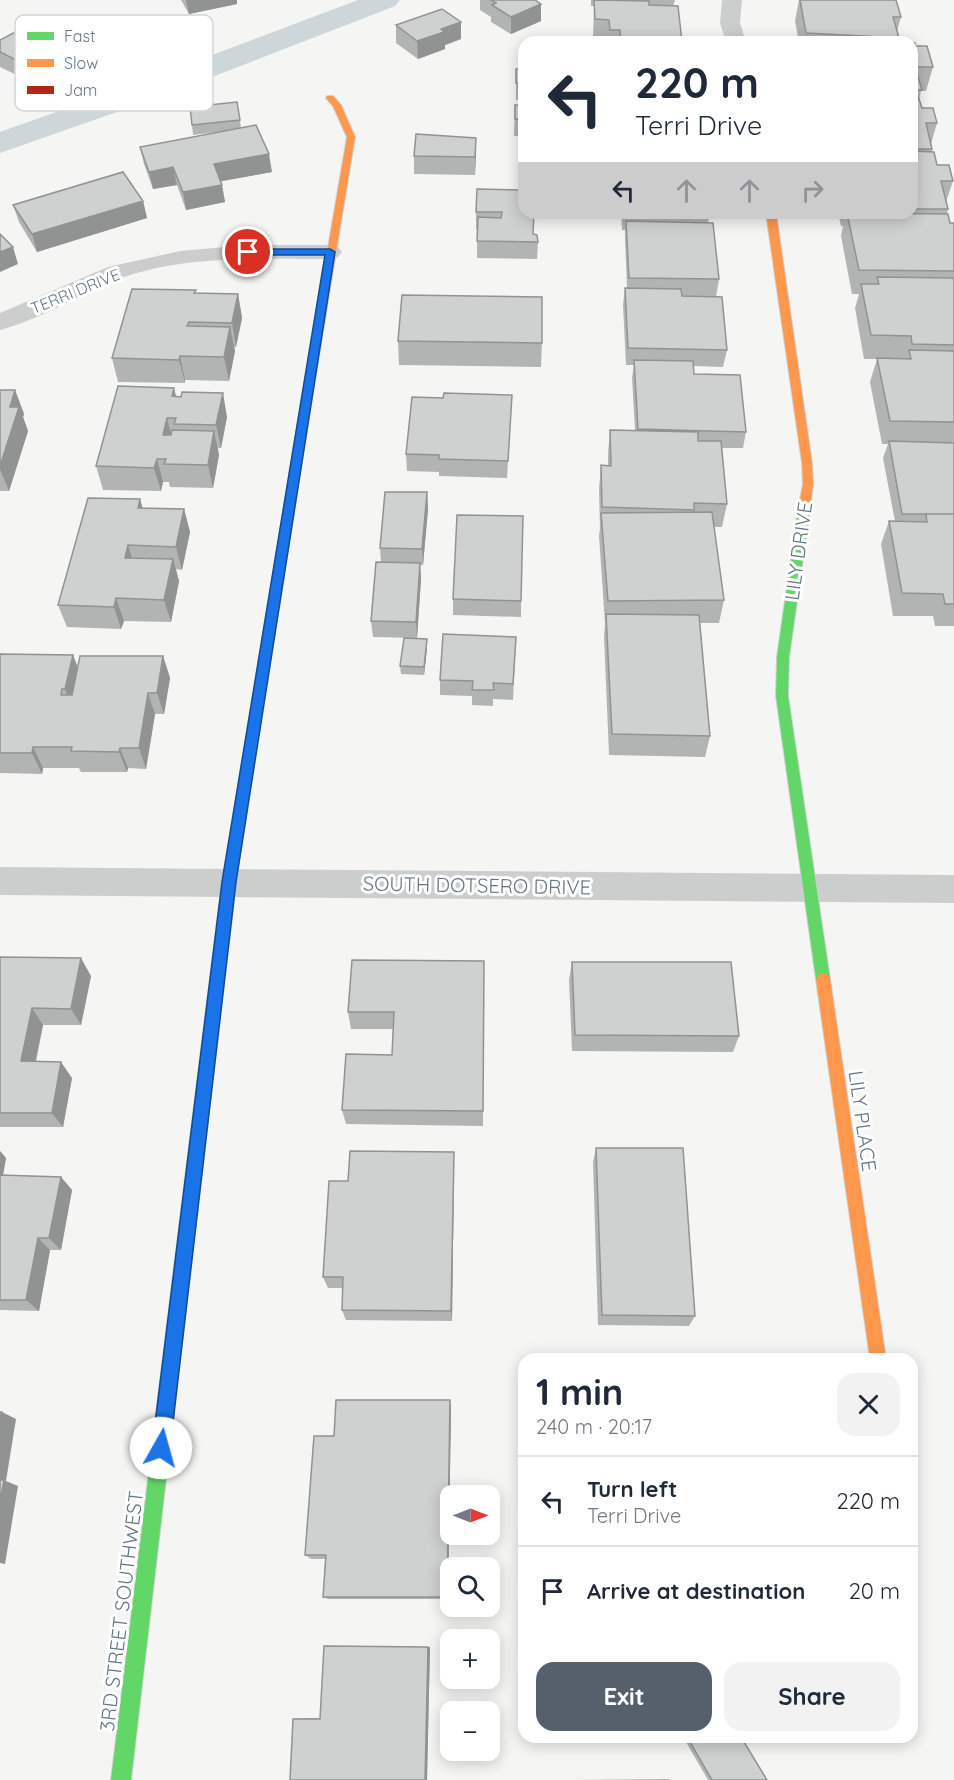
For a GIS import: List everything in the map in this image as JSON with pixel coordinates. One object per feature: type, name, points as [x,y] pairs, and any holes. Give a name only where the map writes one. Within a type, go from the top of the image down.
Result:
[{"type":"street","points":[[732,0],[730,23],[734,36]]},
{"type":"street","name":"3RD STREET SOUTHWEST","points":[[121,1780],[229,882],[330,252],[351,137],[337,105],[330,98]]},
{"type":"street","name":"LILY DRIVE","points":[[772,219],[807,463],[808,484],[783,657],[782,696],[810,889]]},
{"type":"street","name":"TERRI DRIVE","points":[[0,322],[116,272],[180,258],[259,252],[330,252]]},
{"type":"street","name":"SOUTH DOTSERO DRIVE","points":[[0,881],[810,889],[954,888]]},
{"type":"street","name":"LILY PLACE","points":[[810,889],[877,1353]]},
{"type":"building","points":[[491,0],[535,0],[541,4],[511,17],[492,5],[496,3]]},
{"type":"building","points":[[594,0],[649,1],[649,5],[678,6],[681,36],[621,36],[620,30],[610,30],[609,20],[595,19]]},
{"type":"building","points":[[800,0],[896,0],[901,17],[893,17],[898,36],[806,33]]},
{"type":"building","points":[[442,9],[461,22],[441,29],[444,32],[417,41],[396,25]]},
{"type":"building","points":[[15,32],[15,60],[0,52],[0,40]]},
{"type":"building","points":[[918,46],[927,46],[933,67],[918,67]]},
{"type":"building","points":[[516,69],[518,69],[518,83],[516,83]]},
{"type":"building","points":[[918,77],[922,90],[918,90]]},
{"type":"building","points":[[918,96],[922,108],[933,108],[937,123],[926,123],[932,149],[918,149]]},
{"type":"building","points":[[237,102],[240,120],[192,125],[190,111],[213,111],[213,105]]},
{"type":"building","points":[[515,105],[518,105],[518,119],[515,119]]},
{"type":"building","points":[[256,125],[269,154],[214,164],[222,185],[183,192],[173,167],[149,172],[140,147]]},
{"type":"building","points":[[416,134],[476,138],[475,157],[414,156]]},
{"type":"building","points":[[918,151],[934,152],[937,165],[949,165],[953,181],[941,181],[948,209],[918,209]]},
{"type":"building","points":[[123,172],[143,201],[32,234],[13,205]]},
{"type":"building","points":[[477,189],[518,190],[518,219],[534,219],[533,234],[537,235],[538,242],[477,241],[478,217],[501,218],[502,212],[476,212]]},
{"type":"building","points":[[918,214],[948,214],[950,223],[954,223],[954,271],[859,270],[848,219],[918,219]]},
{"type":"building","points":[[626,221],[713,223],[719,279],[629,278]]},
{"type":"building","points":[[0,234],[13,247],[0,252]]},
{"type":"building","points":[[877,277],[954,278],[954,345],[912,344],[911,336],[871,335],[861,284],[879,284]]},
{"type":"building","points":[[625,288],[681,289],[682,296],[722,297],[727,350],[628,348]]},
{"type":"building","points":[[132,289],[196,290],[194,293],[238,294],[232,323],[189,322],[187,326],[230,327],[224,357],[180,356],[179,360],[112,358]]},
{"type":"building","points":[[402,295],[542,297],[542,343],[398,341]]},
{"type":"building","points":[[909,350],[954,351],[954,422],[890,421],[877,358],[911,359]]},
{"type":"building","points":[[634,360],[693,361],[694,374],[740,375],[746,432],[638,429]]},
{"type":"building","points":[[118,386],[174,388],[172,396],[181,397],[182,392],[223,393],[216,425],[174,424],[176,418],[167,418],[163,435],[171,435],[172,430],[214,431],[208,465],[164,464],[166,459],[157,459],[154,468],[96,466]]},
{"type":"building","points":[[0,390],[15,390],[10,407],[19,407],[0,466]]},
{"type":"building","points":[[444,393],[512,395],[508,461],[439,459],[439,455],[406,454],[412,397],[443,398]]},
{"type":"building","points":[[610,430],[698,432],[698,441],[721,441],[727,504],[694,503],[694,510],[602,507],[601,465],[611,466]]},
{"type":"building","points":[[889,441],[954,443],[954,514],[902,514]]},
{"type":"building","points":[[385,492],[427,492],[422,549],[380,548]]},
{"type":"building","points":[[88,498],[140,499],[138,508],[184,509],[176,547],[128,545],[125,558],[173,559],[164,600],[116,598],[114,607],[58,605]]},
{"type":"building","points":[[712,512],[724,600],[608,601],[601,513]]},
{"type":"building","points":[[926,514],[954,514],[954,604],[945,604],[943,594],[902,593],[889,521],[927,522]]},
{"type":"building","points":[[457,515],[523,516],[521,601],[453,599]]},
{"type":"building","points":[[376,562],[420,563],[416,622],[371,621]]},
{"type":"building","points":[[606,614],[699,615],[710,736],[612,734]]},
{"type":"building","points":[[443,634],[516,637],[513,684],[493,683],[494,690],[472,690],[473,681],[440,680]]},
{"type":"building","points":[[404,638],[427,639],[424,667],[400,666]]},
{"type":"building","points":[[0,654],[73,655],[65,689],[62,689],[61,695],[72,695],[80,656],[163,656],[157,693],[148,693],[139,748],[120,748],[119,752],[71,751],[72,747],[33,747],[32,753],[0,753]]},
{"type":"building","points":[[0,957],[81,958],[71,1009],[32,1008],[21,1061],[61,1062],[52,1113],[0,1113]]},
{"type":"building","points":[[352,960],[484,961],[483,1111],[342,1110],[346,1054],[392,1055],[394,1012],[348,1012]]},
{"type":"building","points":[[572,962],[731,962],[739,1036],[575,1035]]},
{"type":"building","points":[[596,1148],[683,1148],[695,1316],[602,1315]]},
{"type":"building","points":[[350,1151],[454,1152],[451,1311],[342,1310],[343,1277],[323,1277],[329,1181],[348,1181]]},
{"type":"building","points":[[0,1175],[61,1177],[49,1238],[38,1238],[26,1300],[0,1300]]},
{"type":"building","points":[[336,1400],[450,1400],[449,1485],[440,1485],[440,1545],[448,1545],[448,1557],[440,1557],[440,1597],[323,1597],[326,1555],[305,1555],[314,1436],[334,1436]]},
{"type":"building","points":[[0,1480],[4,1480],[0,1502]]},
{"type":"building","points":[[324,1646],[428,1647],[425,1780],[290,1780],[293,1719],[320,1719]]},
{"type":"building","points":[[690,1743],[745,1743],[767,1780],[712,1780]]},
{"type":"waterway","points":[[213,66],[385,0]]},
{"type":"waterway","points":[[0,143],[90,111]]},
{"type":"traffic: fast","points":[[244,788],[303,422]]},
{"type":"traffic: fast","points":[[803,517],[783,657],[782,696],[823,979]]},
{"type":"traffic: fast","points":[[121,1780],[191,1195]]},
{"type":"traffic: slow","points":[[303,422],[351,137],[337,105],[330,98]]},
{"type":"traffic: slow","points":[[772,219],[807,463],[808,484],[803,517]]},
{"type":"traffic: slow","points":[[823,979],[877,1353]]},
{"type":"traffic: jam","points":[[191,1195],[229,882],[244,788]]},
{"type":"route","points":[[161,1448],[229,882],[330,252],[248,252]]}]
